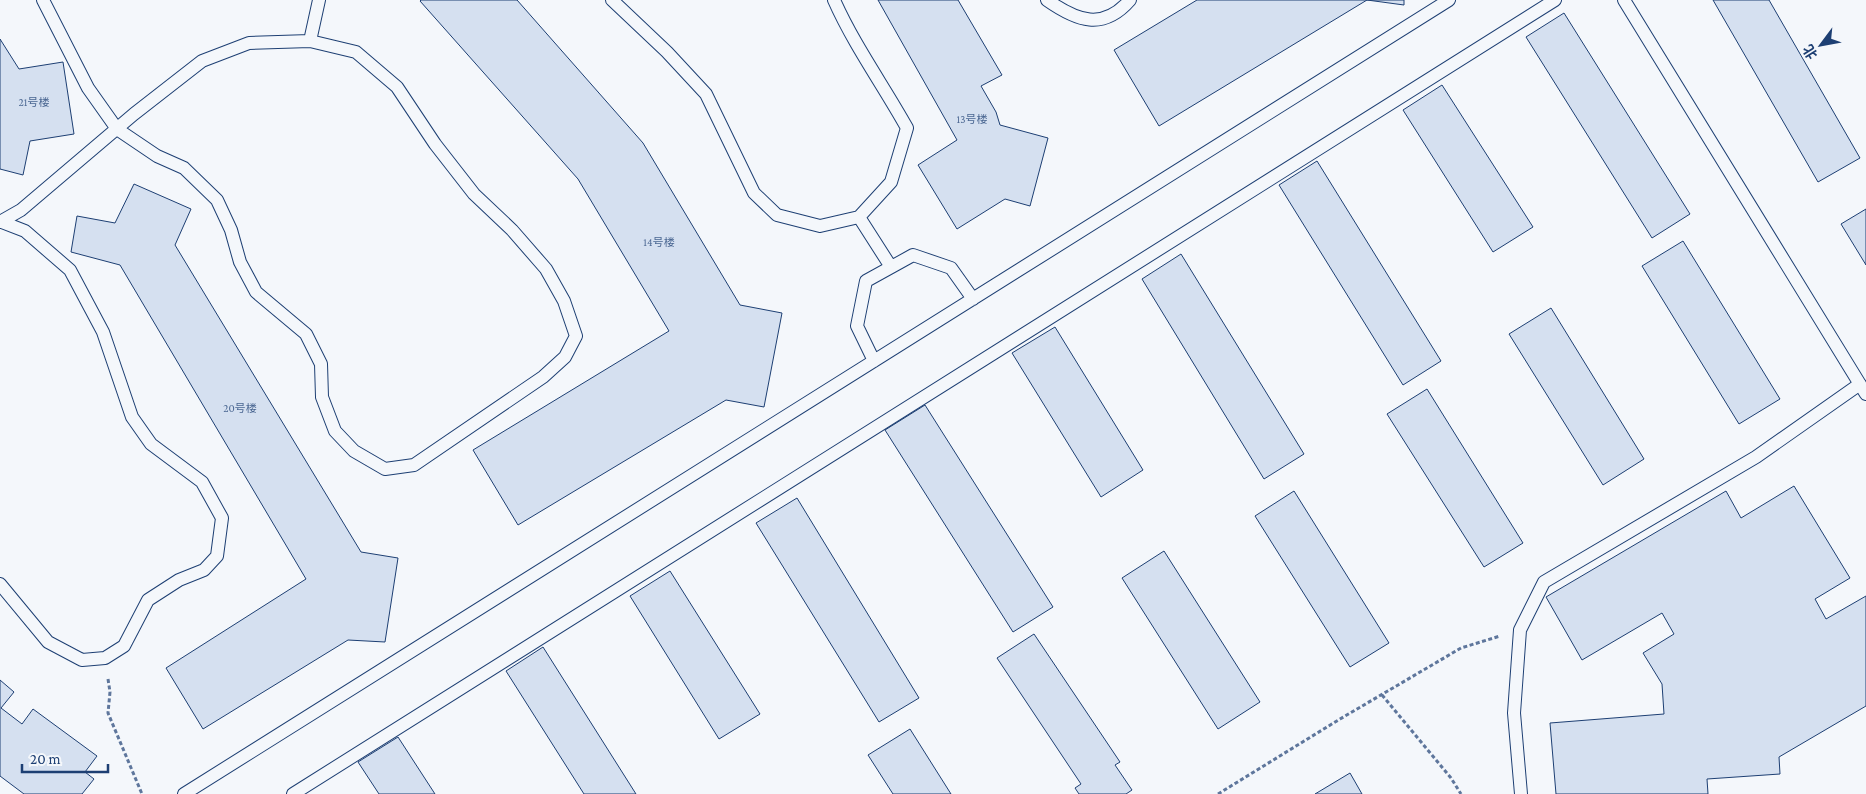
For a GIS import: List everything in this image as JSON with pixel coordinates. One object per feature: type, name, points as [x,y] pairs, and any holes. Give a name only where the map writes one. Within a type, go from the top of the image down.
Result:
[{"type":"lane","points":[[1,222],[36,197],[117,130],[202,61],[249,43],[310,41],[356,52],[397,88],[435,144],[474,194],[512,230],[546,269],[564,300],[576,336],[565,357],[543,377],[414,465],[385,469],[354,451],[335,431],[322,397],[320,364],[306,334],[256,292],[240,262],[231,230],[216,200],[184,168],[157,156],[117,130],[88,88],[43,0]]},
{"type":"lane","points":[[310,41],[319,0]]},
{"type":"lane","points":[[612,0],[667,52],[706,94],[754,193],[777,215],[820,226],[859,217],[892,182],[907,128],[847,29],[834,0]]},
{"type":"lane","points":[[1047,0],[1066,13],[1092,21],[1119,12],[1130,0]]},
{"type":"lane","points":[[184,794],[1449,0]]},
{"type":"lane","points":[[294,794],[1555,0]]},
{"type":"lane","points":[[1521,794],[1514,713],[1520,630],[1544,582],[1756,457],[1863,389],[1624,0]]},
{"type":"lane","points":[[859,217],[891,267]]},
{"type":"lane","points":[[0,584],[48,642],[82,660],[106,658],[124,646],[148,600],[179,580],[204,570],[217,556],[222,518],[202,482],[151,444],[132,417],[103,332],[70,270],[25,231],[1,222]]},
{"type":"lane","points":[[874,361],[857,326],[866,281],[912,255],[951,268],[973,299]]},
{"type":"path","points":[[1218,794],[1461,648],[1520,630]]},
{"type":"path","points":[[106,658],[110,692],[108,713],[142,794]]},
{"type":"path","points":[[1382,694],[1451,778],[1461,794]]},
{"type":"building","points":[[421,0],[517,0],[643,143],[740,305],[782,313],[764,407],[726,400],[518,525],[473,450],[669,331],[578,179]]},
{"type":"building","points":[[878,0],[958,0],[1002,75],[981,86],[996,112],[1000,125],[1048,138],[1030,206],[1005,199],[957,229],[918,165],[957,140]]},
{"type":"building","points":[[1197,0],[1367,0],[1159,126],[1114,50]]},
{"type":"building","points":[[1367,0],[1404,0],[1404,5]]},
{"type":"building","points":[[1713,0],[1769,0],[1860,158],[1818,182]]},
{"type":"building","points":[[1564,13],[1690,214],[1652,238],[1526,37]]},
{"type":"building","points":[[0,39],[19,69],[63,62],[74,134],[30,141],[23,175],[0,169]]},
{"type":"building","points":[[1442,85],[1533,227],[1493,252],[1403,110]]},
{"type":"building","points":[[1317,161],[1441,361],[1403,385],[1279,185]]},
{"type":"building","points":[[134,184],[191,209],[175,245],[361,552],[398,558],[385,642],[348,640],[203,729],[166,668],[306,579],[120,265],[71,252],[77,216],[115,223]]},
{"type":"building","points":[[1866,209],[1866,265],[1841,224]]},
{"type":"building","points":[[1683,241],[1780,399],[1739,424],[1642,266]]},
{"type":"building","points":[[1181,254],[1304,454],[1264,479],[1142,279]]},
{"type":"building","points":[[1551,308],[1644,459],[1603,485],[1509,334]]},
{"type":"building","points":[[1055,327],[1143,470],[1101,497],[1012,353]]},
{"type":"building","points":[[1427,389],[1523,543],[1484,567],[1387,414]]},
{"type":"building","points":[[925,405],[1053,607],[1013,632],[885,430]]},
{"type":"building","points":[[1794,486],[1850,578],[1815,599],[1826,619],[1866,596],[1866,706],[1779,757],[1780,774],[1707,779],[1708,794],[1556,794],[1550,723],[1664,714],[1662,684],[1643,653],[1674,634],[1662,613],[1582,660],[1546,597],[1726,491],[1741,518]]},
{"type":"building","points":[[1294,491],[1389,643],[1350,667],[1255,516]]},
{"type":"building","points":[[797,498],[919,698],[879,722],[756,523]]},
{"type":"building","points":[[1164,551],[1260,702],[1218,729],[1122,578]]},
{"type":"building","points":[[670,571],[760,714],[719,739],[630,596]]},
{"type":"building","points":[[1034,634],[1120,762],[1115,765],[1132,790],[1126,794],[1079,794],[1075,788],[1081,784],[997,658]]},
{"type":"building","points":[[543,647],[636,794],[584,794],[506,671]]},
{"type":"building","points":[[0,680],[14,692],[1,708],[22,724],[33,709],[97,756],[85,772],[94,779],[82,794],[24,794],[0,776]]},
{"type":"building","points":[[910,729],[951,794],[893,794],[868,755]]},
{"type":"building","points":[[398,737],[435,794],[379,794],[358,762]]},
{"type":"building","points":[[1350,773],[1362,794],[1315,794]]}]
